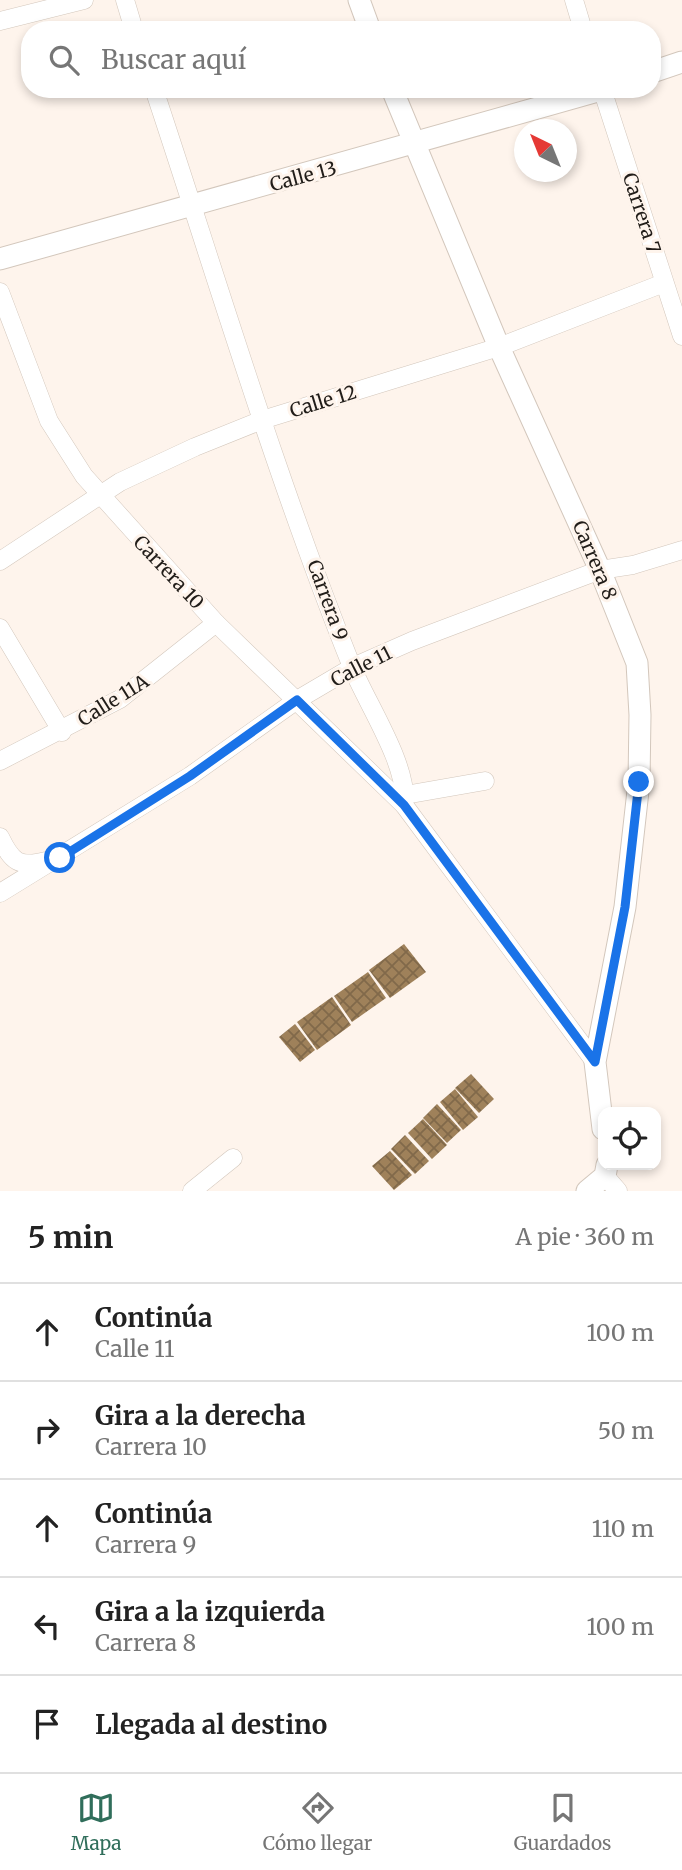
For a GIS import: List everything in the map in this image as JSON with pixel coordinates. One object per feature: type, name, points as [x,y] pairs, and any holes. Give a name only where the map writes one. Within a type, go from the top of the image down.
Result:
[{"type":"street","points":[[0,21],[84,0]]},
{"type":"street","points":[[125,0],[131,21]]},
{"type":"street","points":[[359,0],[367,21]]},
{"type":"street","points":[[574,0],[580,21]]},
{"type":"street","points":[[661,69],[682,62]]},
{"type":"street","name":"Carrera 9","points":[[157,98],[262,420],[353,667],[399,771],[404,800],[595,1062]]},
{"type":"street","name":"Carrera 8","points":[[395,98],[412,145],[499,347],[600,570],[637,663],[640,715],[639,782],[625,907],[595,1062]]},
{"type":"street","name":"Calle 13","points":[[0,259],[575,98]]},
{"type":"street","name":"Carrera 7","points":[[606,98],[682,335]]},
{"type":"street","name":"Calle 12","points":[[0,561],[100,495],[149,468],[262,420],[499,347],[664,283]]},
{"type":"street","name":"Carrera 10","points":[[0,292],[49,421],[100,495],[216,623],[404,800]]},
{"type":"street","name":"Calle 11","points":[[0,892],[60,858],[190,776],[297,700],[353,667],[412,641],[600,570],[634,565],[682,550]]},
{"type":"street","name":"Calle 11A","points":[[0,761],[62,732],[142,684],[216,623]]},
{"type":"street","points":[[0,628],[62,732]]},
{"type":"street","points":[[404,800],[485,781]]},
{"type":"street","points":[[0,837],[14,859],[28,866],[60,858]]},
{"type":"street","points":[[595,1062],[600,1107]]},
{"type":"street","points":[[192,1191],[233,1158]]},
{"type":"street","points":[[587,1191],[610,1177]]},
{"type":"building","points":[[404,944],[426,972],[390,998],[369,970]]},
{"type":"building","points":[[368,972],[386,998],[352,1022],[334,996]]},
{"type":"building","points":[[332,997],[351,1025],[317,1050],[297,1022]]},
{"type":"building","points":[[295,1024],[315,1050],[300,1062],[279,1037]]},
{"type":"building","points":[[471,1074],[494,1099],[479,1113],[455,1088]]},
{"type":"building","points":[[455,1089],[478,1117],[463,1130],[440,1102]]},
{"type":"building","points":[[437,1104],[461,1130],[447,1143],[423,1118]]},
{"type":"building","points":[[423,1119],[447,1145],[432,1159],[408,1133]]},
{"type":"building","points":[[405,1135],[429,1161],[415,1174],[391,1149]]},
{"type":"building","points":[[390,1151],[412,1175],[394,1190],[372,1166]]},
{"type":"route","points":[[60,858],[190,776],[297,700],[404,805],[595,1062],[625,907],[639,782]]}]
